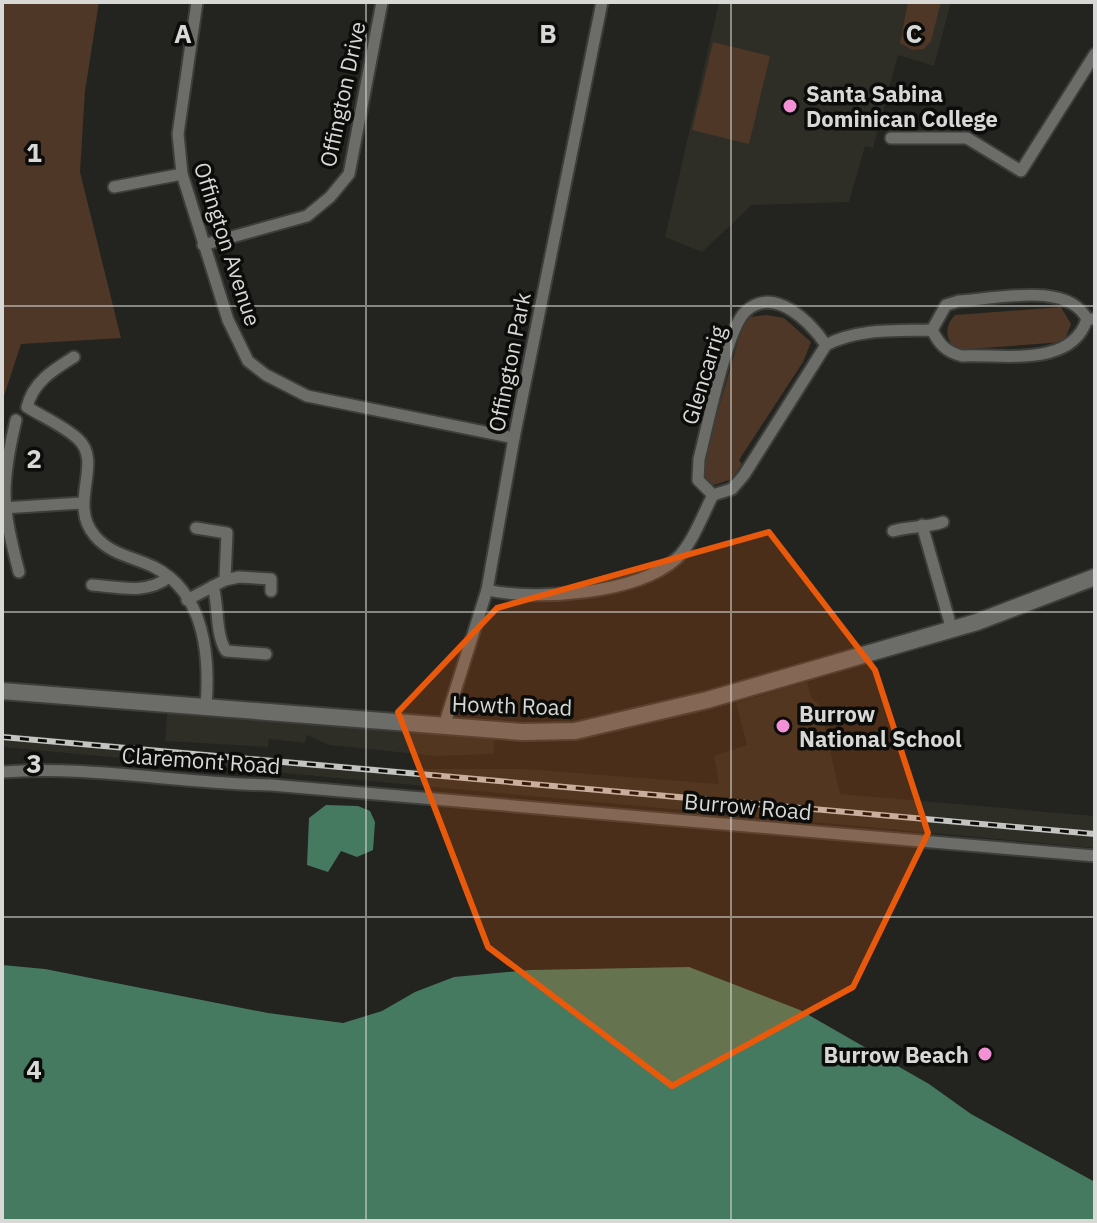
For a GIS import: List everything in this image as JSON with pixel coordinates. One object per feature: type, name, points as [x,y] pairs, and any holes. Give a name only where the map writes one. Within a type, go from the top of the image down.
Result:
[{"type":"main road","name":"Howth Road","points":[[2,691],[522,732],[575,731],[707,700],[952,630],[1095,577]]},
{"type":"street","name":"Offington Avenue","points":[[197,2],[178,134],[182,174],[228,320],[248,361],[266,375],[307,396],[514,438]]},
{"type":"street","name":"Offington Drive","points":[[203,245],[307,216],[330,197],[349,174],[382,2]]},
{"type":"street","name":"Offington Park","points":[[444,726],[487,590],[514,438],[602,2]]},
{"type":"street","points":[[891,138],[967,138],[1021,171],[1095,54]]},
{"type":"street","points":[[114,187],[182,174]]},
{"type":"street","points":[[1056,295],[1081,307],[1091,319],[1072,345],[1053,353],[962,356],[950,353],[939,343],[932,330],[946,305],[959,301],[1056,295]]},
{"type":"street","name":"Glencarrig","points":[[713,495],[698,480],[699,459],[733,333],[746,311],[765,304],[788,308],[809,321],[826,345]]},
{"type":"street","points":[[487,590],[527,597],[575,594],[655,574],[679,557],[713,495],[732,489],[744,475],[826,345],[840,337],[867,333],[932,330]]},
{"type":"street","points":[[74,357],[47,373],[30,396],[27,407],[80,441],[89,459],[81,503],[95,536],[116,553],[155,567],[169,577],[187,600],[207,645],[206,706]]},
{"type":"street","points":[[16,420],[3,464],[3,508],[19,572]]},
{"type":"street","points":[[3,508],[81,503]]},
{"type":"street","points":[[893,531],[943,522]]},
{"type":"street","points":[[922,525],[952,630]]},
{"type":"street","points":[[196,528],[227,533],[225,580]]},
{"type":"street","points":[[92,585],[139,589],[157,586],[169,577]]},
{"type":"street","points":[[187,600],[225,580],[239,577],[271,579],[271,591]]},
{"type":"street","points":[[213,586],[219,608],[220,641],[226,651],[266,654]]},
{"type":"street","name":"Claremont Road","points":[[2,772],[99,772],[217,785],[398,795]]},
{"type":"street","name":"Burrow Road","points":[[398,795],[1095,856]]},
{"type":"highlighted area","points":[[769,532],[875,670],[928,833],[853,987],[672,1086],[488,947],[398,712],[497,608]]},
{"type":"shaded area","points":[[2,2],[99,2],[85,91],[80,172],[121,338],[21,344],[2,402]]},
{"type":"shaded area","name":"Santa Sabina Dominican College","points":[[719,2],[951,2],[934,66],[898,55],[873,148],[865,146],[849,202],[752,205],[702,252],[665,237]]},
{"type":"shaded area","points":[[908,2],[941,2],[931,41],[924,49],[912,50],[900,43]]},
{"type":"shaded area","points":[[713,42],[770,56],[749,144],[692,130]]},
{"type":"shaded area","points":[[1061,307],[1071,324],[1064,342],[957,350],[948,337],[949,324],[955,315]]},
{"type":"shaded area","points":[[767,315],[784,318],[811,342],[803,362],[739,460],[742,464],[732,479],[714,485],[703,478],[701,470],[742,327],[750,317]]},
{"type":"shaded area","points":[[807,682],[811,697],[820,706],[840,794],[1095,816],[1095,848],[2,747],[2,733],[406,769],[524,769],[719,784],[714,756],[747,745],[736,703]]},
{"type":"shaded area","points":[[167,713],[495,739],[493,754],[436,756],[329,745],[307,735],[305,743],[269,739],[268,747],[165,741]]},
{"type":"shaded area","points":[[326,805],[358,806],[370,811],[375,822],[373,850],[357,857],[341,851],[328,872],[307,865],[309,818]]},
{"type":"shaded area","points":[[2,965],[45,969],[268,1013],[343,1023],[382,1011],[415,992],[454,977],[530,970],[689,967],[800,1010],[929,1084],[971,1114],[1095,1182],[1095,1221],[2,1221]]},
{"type":"railway","points":[[2,737],[1095,834]]},
{"type":"place","name":"Santa Sabina Dominican College","points":[[790,106]]},
{"type":"place","name":"Burrow National School","points":[[783,726]]},
{"type":"place","name":"Burrow Beach","points":[[985,1054]]}]
